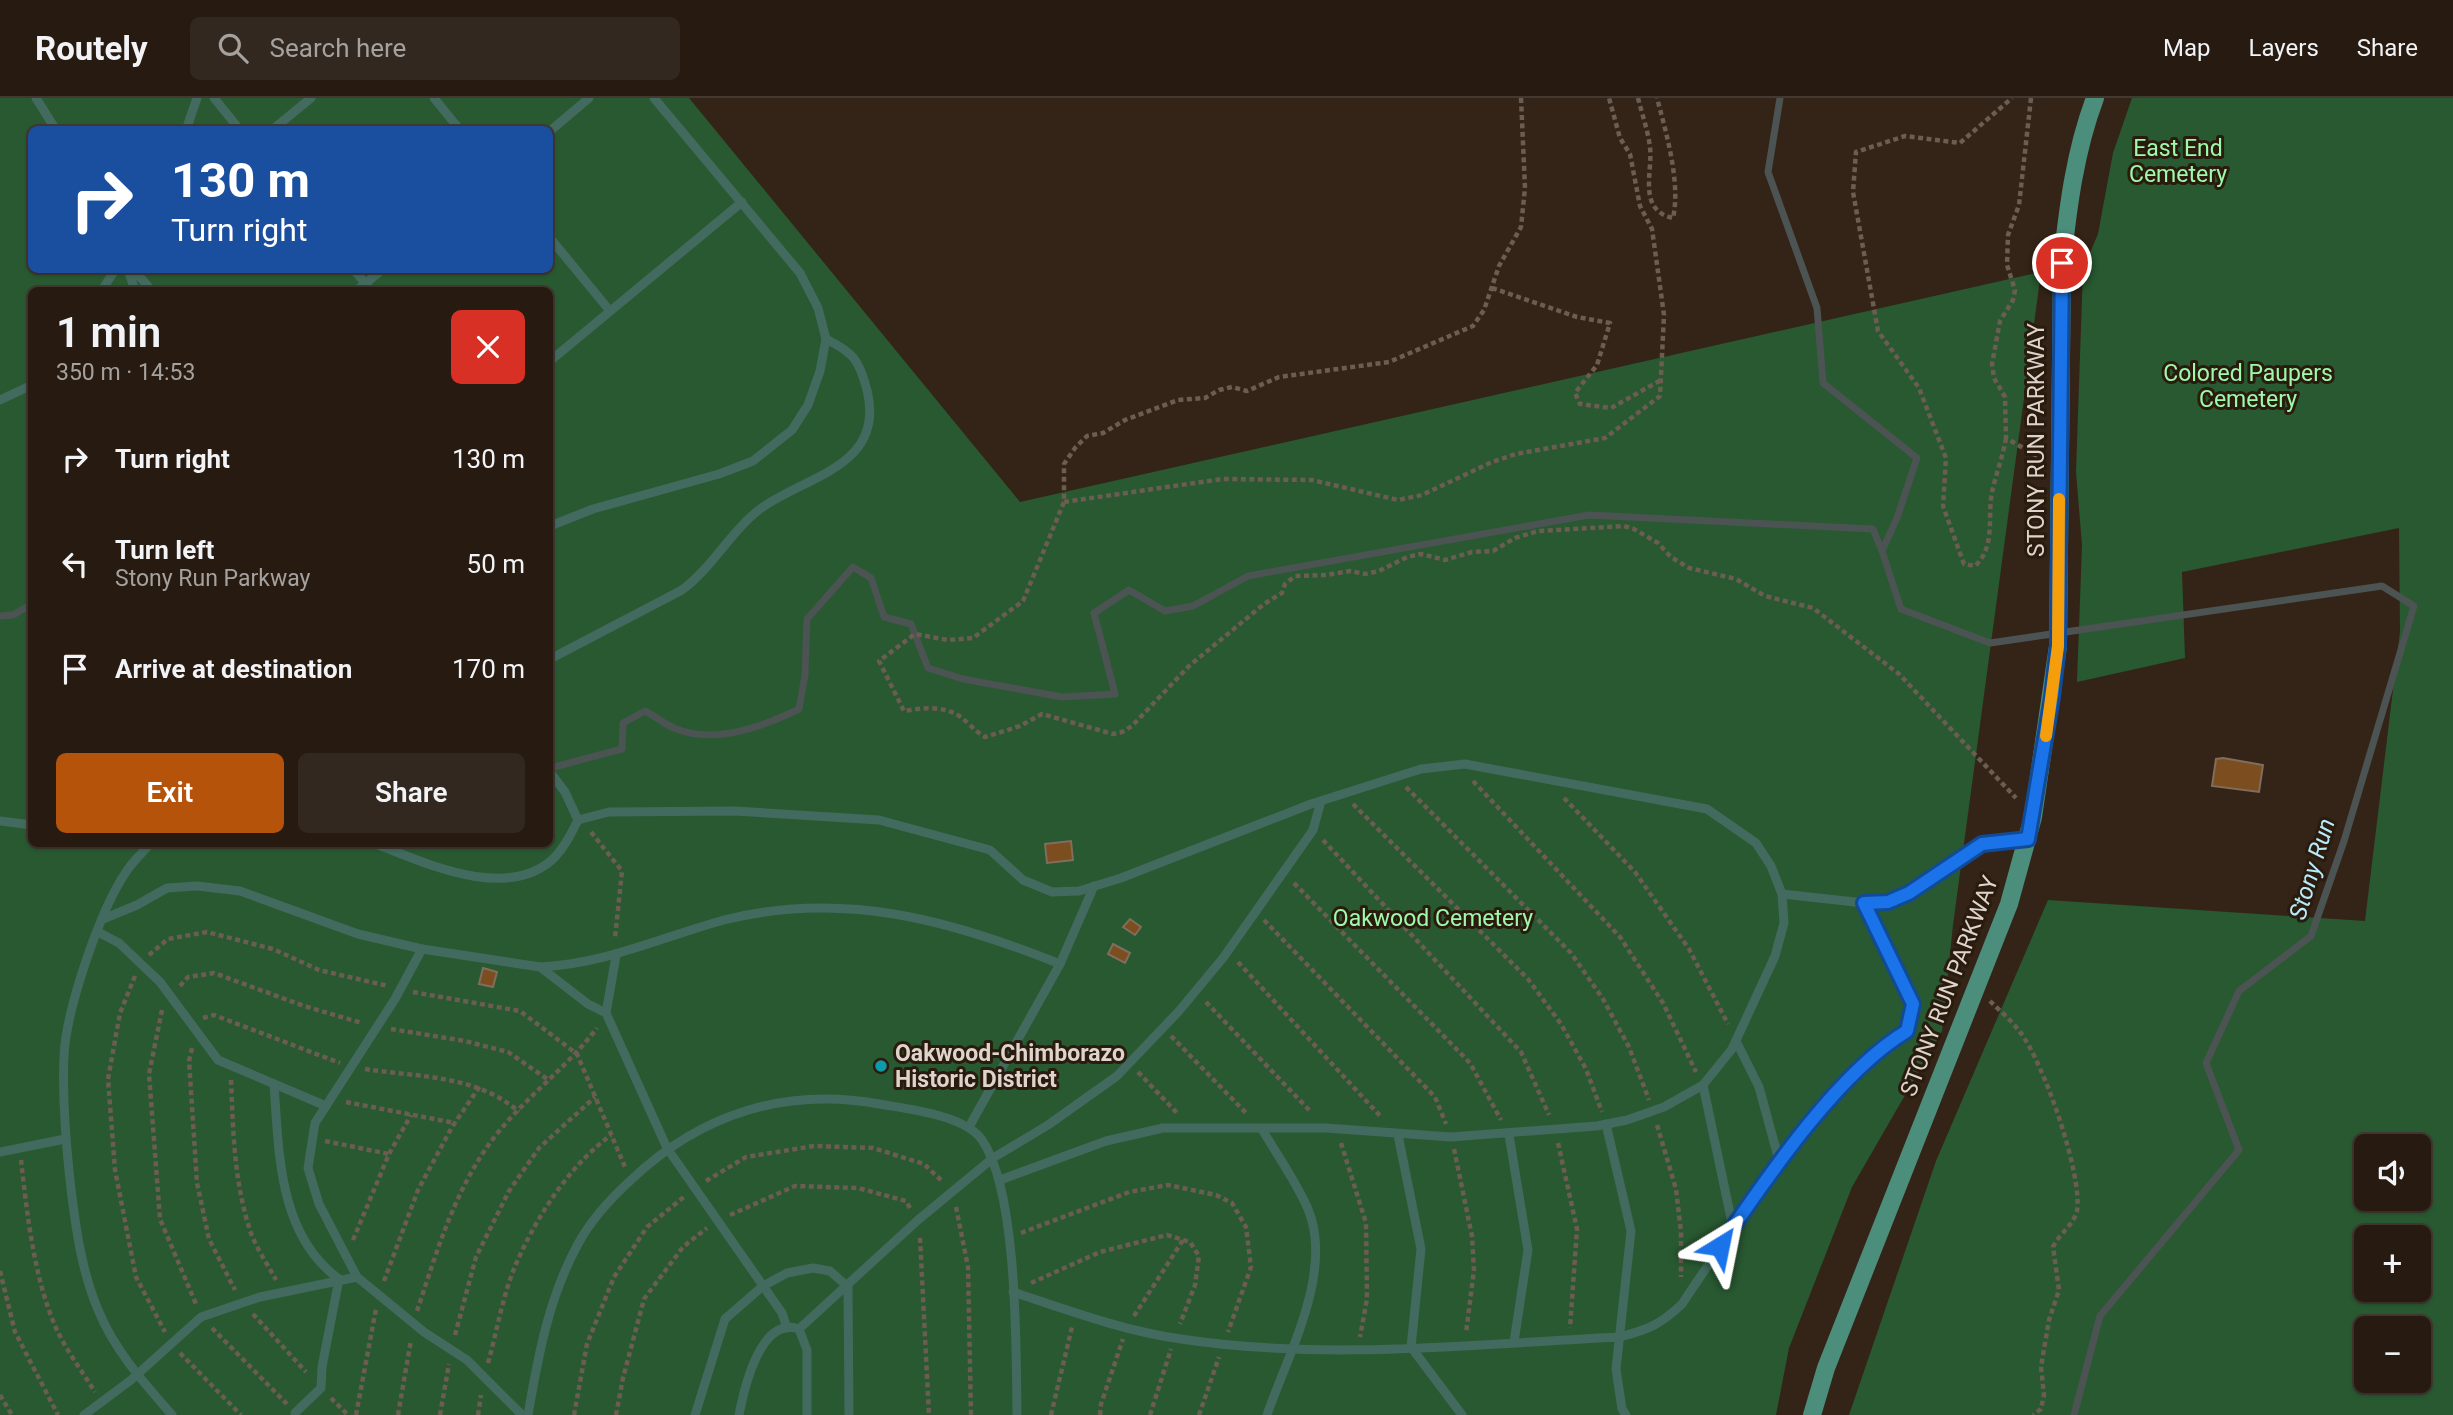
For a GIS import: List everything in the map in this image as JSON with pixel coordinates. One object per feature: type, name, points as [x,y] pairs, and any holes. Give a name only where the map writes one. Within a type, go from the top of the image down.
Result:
[{"type":"street","name":"STONY RUN PARKWAY","points":[[1812,1415],[1826,1367],[2009,904],[2033,817],[2058,646],[2062,263],[2069,201],[2095,98]]},
{"type":"lane","points":[[36,98],[54,126]]},
{"type":"lane","points":[[187,126],[197,98]]},
{"type":"lane","points":[[214,98],[237,126]]},
{"type":"lane","points":[[277,126],[311,98]]},
{"type":"lane","points":[[434,98],[457,126]]},
{"type":"lane","points":[[553,128],[589,98]]},
{"type":"lane","points":[[553,525],[637,495],[738,467],[766,453],[792,430],[808,405],[820,371],[826,339],[818,308],[800,273],[654,98]]},
{"type":"lane","points":[[553,358],[742,202]]},
{"type":"lane","points":[[553,242],[610,311]]},
{"type":"lane","points":[[137,273],[148,287]]},
{"type":"lane","points":[[356,273],[368,287],[380,273]]},
{"type":"lane","points":[[553,657],[682,590],[696,579],[743,524],[760,509],[840,466],[853,454],[862,442],[868,426],[869,399],[858,361],[849,350],[826,339]]},
{"type":"lane","points":[[0,400],[28,385]]},
{"type":"lane","points":[[384,847],[446,869],[477,877],[500,878],[536,869],[552,860],[565,846],[578,820],[608,812],[735,811],[879,820],[990,850],[1023,880],[1052,892],[1079,891],[1342,793],[1421,769],[1458,765],[1544,777],[1672,805],[1707,809],[1756,843],[1771,866],[1782,894],[1784,923],[1775,956],[1736,1041],[1703,1085],[1653,1111],[1606,1124],[1508,1135],[1451,1137],[1326,1128],[1163,1128],[1105,1141],[1000,1180]]},
{"type":"lane","points":[[553,776],[578,820]]},
{"type":"lane","points":[[739,1415],[760,1347],[770,1336],[787,1328],[799,1329],[993,1158],[1048,1125],[1117,1076],[1164,1028],[1227,951],[1313,830],[1321,801]]},
{"type":"lane","points":[[0,821],[28,824]]},
{"type":"lane","points":[[1782,894],[1864,903],[1888,902],[1909,893],[1982,844],[2028,839]]},
{"type":"lane","points":[[147,847],[125,872],[103,919],[72,1006],[64,1055],[65,1139],[75,1222],[84,1268],[99,1314],[137,1375],[173,1415]]},
{"type":"lane","points":[[103,919],[137,905],[167,888],[197,886],[240,891],[358,934],[422,948],[540,967],[565,965],[727,920],[812,908],[900,913],[939,921],[975,931],[1060,964]]},
{"type":"lane","points":[[969,1127],[1060,964],[1094,886]]},
{"type":"lane","points":[[1013,1292],[1076,1313],[1175,1338],[1290,1351],[1620,1337],[1663,1323],[1682,1304],[1780,1164],[1849,1078],[1876,1051],[1907,1031],[1913,1004],[1864,903]]},
{"type":"lane","points":[[98,932],[119,943],[160,982],[218,1060],[274,1084],[328,1102]]},
{"type":"lane","points":[[422,948],[395,999],[315,1123],[308,1168],[319,1204],[357,1277],[413,1324],[467,1360],[522,1415]]},
{"type":"lane","points":[[616,952],[606,1013],[667,1148],[782,1313],[787,1328]]},
{"type":"lane","points":[[540,967],[588,1004],[606,1013]]},
{"type":"lane","points":[[1736,1041],[1759,1087],[1780,1164]]},
{"type":"lane","points":[[274,1084],[286,1199],[307,1247],[324,1268],[339,1279]]},
{"type":"lane","points":[[1703,1085],[1733,1228]]},
{"type":"lane","points":[[528,1415],[541,1341],[578,1244],[604,1205],[667,1148],[694,1130],[739,1112],[776,1103],[808,1100],[876,1103],[933,1114],[969,1127],[980,1137],[993,1158],[1000,1180],[1013,1292],[1017,1415]]},
{"type":"lane","points":[[1606,1124],[1631,1231],[1616,1369],[1626,1415]]},
{"type":"lane","points":[[1262,1129],[1308,1210],[1317,1246],[1315,1276],[1267,1415]]},
{"type":"lane","points":[[1398,1135],[1421,1249],[1411,1347],[1462,1415]]},
{"type":"lane","points":[[1508,1135],[1528,1250],[1514,1342]]},
{"type":"lane","points":[[0,1152],[65,1139]]},
{"type":"lane","points":[[695,1415],[724,1319],[763,1286],[787,1273],[813,1268],[830,1270],[848,1287],[849,1415]]},
{"type":"lane","points":[[84,1415],[137,1375],[201,1317],[241,1302],[357,1277]]},
{"type":"lane","points":[[295,1413],[321,1388],[322,1367],[339,1279]]},
{"type":"lane","points":[[799,1329],[807,1350],[807,1415]]},
{"type":"path","points":[[1521,98],[1525,188],[1521,227],[1499,265],[1484,310],[1473,326],[1389,362],[1279,377],[1247,391],[1232,387],[1219,390],[1205,398],[1178,400],[1125,420],[1103,433],[1087,436],[1064,464],[1064,502],[1023,601],[973,638],[948,640],[915,634],[879,661],[904,711],[921,708],[956,713],[971,729],[985,737],[1020,726],[1042,714],[1105,732],[1122,732],[1132,726],[1189,666],[1264,604],[1282,593],[1285,584],[1295,576],[1326,576],[1350,571],[1365,574],[1379,571],[1406,557],[1421,554],[1445,560],[1472,552],[1493,551],[1515,538],[1538,531],[1624,526],[1658,543],[1671,557],[1689,568],[1736,579],[1765,596],[1813,608],[1899,674],[2033,817]]},
{"type":"path","points":[[1064,502],[1222,479],[1312,480],[1398,500],[1422,495],[1504,458],[1605,438],[1660,396],[1664,315],[1652,229],[1640,206],[1630,154],[1620,138],[1609,98]]},
{"type":"path","points":[[1638,98],[1650,145],[1651,171],[1647,192],[1657,209],[1665,216],[1673,218],[1676,206],[1668,137],[1657,98]]},
{"type":"path","points":[[2012,98],[1960,143],[1905,136],[1856,152],[1853,192],[1878,331],[1919,388],[1946,458],[1943,506],[1964,564],[1975,566],[1985,557],[1991,531],[1992,495],[2006,438],[2005,397],[1994,378],[1992,364],[2000,321],[2013,300],[2015,290],[2007,265],[2008,235],[2019,205],[2031,98]]},
{"type":"path","points":[[1492,288],[1577,317],[1610,323],[1597,365],[1575,393],[1580,404],[1611,408],[1661,380]]},
{"type":"path","points":[[2006,438],[2059,471]]},
{"type":"path","points":[[1458,765],[1620,937],[1664,1003],[1703,1085]]},
{"type":"path","points":[[1396,777],[1571,953],[1603,999],[1629,1047],[1653,1111],[1676,1189],[1681,1232],[1682,1304]]},
{"type":"path","points":[[1544,777],[1635,872],[1689,949],[1736,1041]]},
{"type":"path","points":[[1342,793],[1528,979],[1561,1024],[1579,1058],[1606,1124]]},
{"type":"path","points":[[1313,830],[1521,1052],[1555,1130],[1577,1228],[1569,1340]]},
{"type":"path","points":[[596,836],[622,871],[616,952]]},
{"type":"path","points":[[1283,872],[1470,1063],[1508,1135]]},
{"type":"path","points":[[1256,911],[1435,1097],[1451,1137],[1472,1236],[1474,1270],[1464,1345]]},
{"type":"path","points":[[1227,951],[1398,1135]]},
{"type":"path","points":[[1977,986],[2021,1032],[2041,1066],[2068,1149],[2077,1195],[2077,1212],[2053,1247],[2052,1256],[2059,1290],[2049,1320],[2041,1367],[2044,1395],[2041,1409],[2033,1415]]},
{"type":"path","points":[[1196,991],[1340,1140],[1366,1223],[1367,1299],[1357,1349]]},
{"type":"path","points":[[398,1415],[413,1324],[441,1237],[471,1172],[500,1129],[577,1054],[600,1024]]},
{"type":"path","points":[[1164,1028],[1262,1129]]},
{"type":"path","points":[[1130,1063],[1190,1128]]},
{"type":"path","points":[[230,1065],[233,1137],[242,1204],[249,1230],[282,1293]]},
{"type":"path","points":[[356,1415],[379,1295],[418,1190],[455,1123],[480,1087]]},
{"type":"path","points":[[440,1415],[451,1350],[476,1257],[509,1191],[539,1148],[595,1097]]},
{"type":"path","points":[[328,1102],[455,1123]]},
{"type":"path","points":[[346,1257],[389,1154],[411,1115]]},
{"type":"path","points":[[478,1415],[484,1377],[515,1265],[554,1194],[592,1149],[611,1135]]},
{"type":"path","points":[[313,1138],[389,1154]]},
{"type":"path","points":[[574,1415],[587,1344],[614,1278],[647,1227],[695,1188],[746,1157],[814,1146],[873,1147],[924,1164],[953,1191],[968,1267],[971,1415]]},
{"type":"path","points":[[21,1160],[28,1222],[57,1329],[102,1404]]},
{"type":"path","points":[[1007,1238],[1129,1192],[1168,1185],[1216,1195],[1231,1203],[1246,1227],[1251,1267],[1199,1415]]},
{"type":"path","points":[[1027,1284],[1101,1252],[1154,1238],[1167,1235],[1190,1242],[1199,1256],[1195,1285],[1150,1415]]},
{"type":"path","points":[[0,1271],[15,1332],[58,1415]]},
{"type":"path","points":[[1051,1415],[1076,1313]]},
{"type":"path","points":[[0,1395],[12,1415]]},
{"type":"green space","name":"Oakwood Cemetery","points":[[0,98],[689,98],[1020,502],[2041,272],[1953,925],[1942,1031],[1852,1187],[1789,1348],[1776,1415],[0,1415]]},
{"type":"green space","points":[[2132,98],[2453,98],[2453,1415],[1849,1415],[1936,1161],[2048,900],[2365,921],[2400,632],[2399,528],[2182,572],[2185,658],[2077,682],[2082,545],[2076,472],[2083,269],[2098,234],[2113,153]]},
{"type":"building","points":[[2216,759],[2263,765],[2259,792],[2212,786]]},
{"type":"building","points":[[1071,841],[1073,860],[1047,863],[1045,844]]},
{"type":"building","points":[[1130,919],[1141,927],[1135,935],[1123,927]]},
{"type":"building","points":[[1113,944],[1130,953],[1125,963],[1108,954]]},
{"type":"building","points":[[483,968],[497,972],[493,987],[479,984]]},
{"type":"waterway","name":"Stony Run","points":[[1780,98],[1768,172],[1817,308],[1823,383],[1917,458],[1897,518],[1882,551],[1901,609],[1990,643],[2382,586],[2414,606],[2344,841],[2311,936],[2239,991],[2206,1063],[2239,1150],[2100,1316],[2074,1415]]},
{"type":"waterway","points":[[553,767],[622,749],[623,723],[645,711],[674,728],[705,735],[738,732],[799,709],[805,675],[807,619],[853,567],[871,578],[884,617],[911,624],[928,668],[963,679],[1062,697],[1115,694],[1094,613],[1129,590],[1165,611],[1193,606],[1248,576],[1589,515],[1873,529],[1882,551]]},
{"type":"waterway","points":[[0,616],[13,615],[28,606]]},
{"type":"slow traffic","points":[[2046,736],[2058,646],[2059,499]]},
{"type":"place","name":"Oakwood-Chimborazo Historic District","points":[[881,1066]]},
{"type":"route","points":[[1720,1246],[1798,1140],[1849,1078],[1876,1051],[1907,1031],[1913,1004],[1864,903],[1888,902],[1909,893],[1982,844],[2028,839],[2058,646],[2062,263]]},
{"type":"park label","name":"East End Cemetery","points":[[2178,161]]},
{"type":"park label","name":"Colored Paupers Cemetery","points":[[2248,386]]}]
